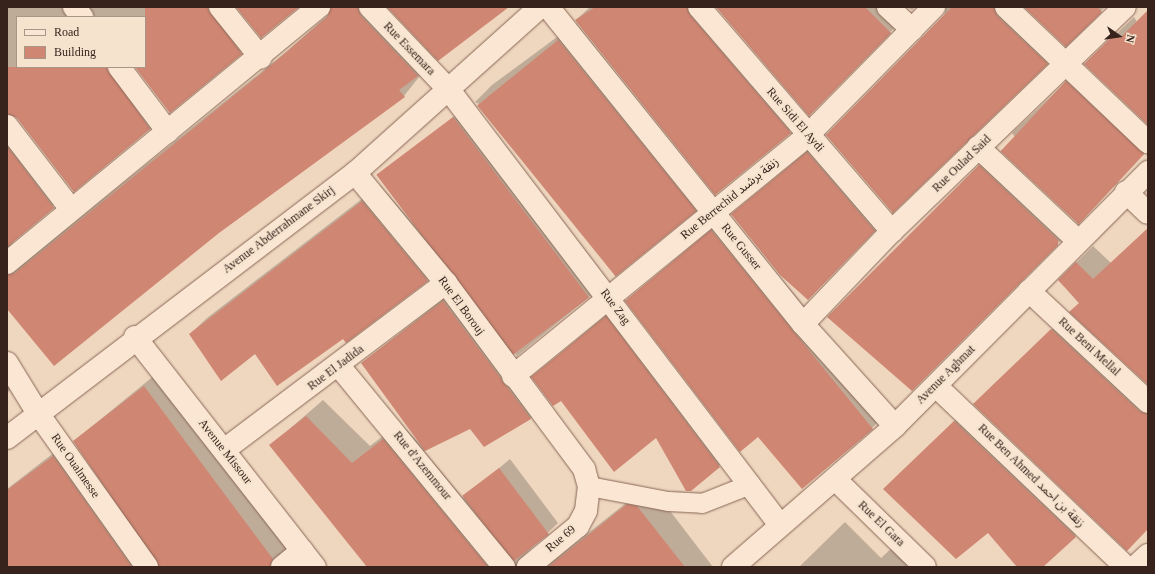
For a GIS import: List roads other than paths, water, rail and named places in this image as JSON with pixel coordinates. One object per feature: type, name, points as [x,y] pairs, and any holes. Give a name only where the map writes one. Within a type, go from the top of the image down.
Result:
[{"type":"street","points":[[74,7],[81,16]]},
{"type":"street","points":[[220,7],[261,58]]},
{"type":"street","points":[[7,263],[71,209],[261,58],[319,7]]},
{"type":"street","name":"Rue Essemara","points":[[370,7],[449,90]]},
{"type":"street","name":"Avenue Abderrahmane Skirj","points":[[7,438],[37,412],[135,337],[355,173],[540,7]]},
{"type":"street","name":"Rue Gusser","points":[[548,7],[803,324],[895,426]]},
{"type":"street","name":"Rue Sidi El Aydi","points":[[699,7],[892,231]]},
{"type":"street","points":[[888,7],[912,29]]},
{"type":"street","name":"Rue Berrechid زنقة برشىد","points":[[513,376],[808,135],[934,7]]},
{"type":"street","points":[[1006,7],[1069,64],[1148,142]]},
{"type":"street","name":"Rue Oulad Said","points":[[803,324],[892,231],[978,147],[1069,64],[1125,7]]},
{"type":"street","points":[[120,68],[168,132]]},
{"type":"street","name":"Rue Zag","points":[[449,90],[780,525]]},
{"type":"street","points":[[7,126],[71,209]]},
{"type":"street","points":[[978,147],[1078,241]]},
{"type":"street","name":"Avenue Aghmat","points":[[733,567],[780,525],[836,480],[895,426],[1126,192],[1148,172]]},
{"type":"street","name":"Rue El Borouj","points":[[355,173],[446,283],[513,376],[564,442]]},
{"type":"street","points":[[1126,192],[1148,213]]},
{"type":"street","name":"Rue El Jadida","points":[[224,450],[340,366],[446,283]]},
{"type":"street","name":"Rue Beni Mellal","points":[[1029,291],[1148,402]]},
{"type":"street","name":"Avenue Missour","points":[[135,337],[309,559]]},
{"type":"street","name":"Rue Oualmesse","points":[[7,363],[37,412],[147,567]]},
{"type":"street","name":"Rue d'Azemmour","points":[[340,366],[504,567]]},
{"type":"street","name":"Rue Ben Ahmed زنقة بن احمد","points":[[936,386],[1126,567]]},
{"type":"street","name":"Rue 69","points":[[528,567],[578,526],[586,511],[589,486],[584,470],[564,442]]},
{"type":"street","name":"Rue El Gara","points":[[836,480],[925,567]]},
{"type":"street","points":[[1135,567],[1148,555]]},
{"type":"street","points":[[282,567],[309,559]]},
{"type":"lane","points":[[589,486],[668,501],[702,502],[750,484]]}]
